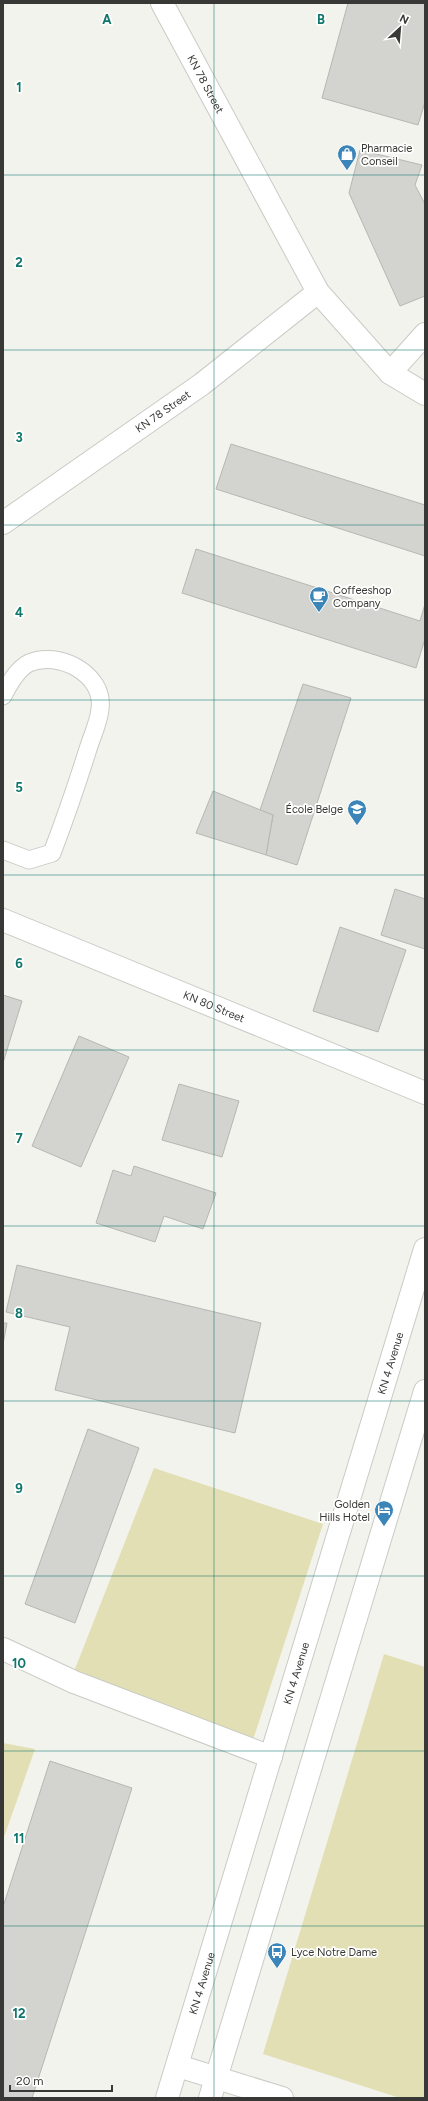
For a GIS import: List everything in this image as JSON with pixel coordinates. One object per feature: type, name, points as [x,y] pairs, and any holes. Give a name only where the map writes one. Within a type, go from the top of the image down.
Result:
[{"type":"street","name":"KN 78 Street","points":[[162,3],[318,292],[390,374],[425,394]]},
{"type":"street","name":"KN 78 Street","points":[[3,523],[202,384],[318,292]]},
{"type":"street","points":[[390,374],[425,334]]},
{"type":"street","name":"KN 80 Street","points":[[3,920],[425,1093]]},
{"type":"street","name":"KN 4 Avenue","points":[[167,2098],[178,2066],[425,1249]]},
{"type":"street","points":[[210,2098],[425,1391]]},
{"type":"street","points":[[3,1649],[74,1682],[271,1757]]},
{"type":"street","points":[[178,2066],[282,2098]]},
{"type":"lane","points":[[3,696],[11,679],[29,663],[47,659],[71,665],[87,674],[98,687],[101,708],[52,853],[30,860],[3,850]]},
{"type":"shaded area","points":[[154,1468],[323,1524],[253,1740],[73,1674]]},
{"type":"shaded area","points":[[384,1654],[425,1667],[425,2098],[400,2098],[263,2054]]},
{"type":"shaded area","points":[[3,1743],[35,1749],[3,1840]]},
{"type":"building","points":[[348,3],[425,3],[425,102],[418,125],[322,98]]},
{"type":"building","points":[[360,150],[422,165],[415,185],[425,204],[425,296],[400,306],[349,193]]},
{"type":"building","points":[[231,444],[425,505],[425,556],[216,489]]},
{"type":"building","name":"Coffeeshop Company","points":[[196,549],[420,621],[425,604],[425,639],[416,668],[182,593]]},
{"type":"building","points":[[303,684],[351,698],[297,865],[266,855],[273,815],[260,810]]},
{"type":"building","points":[[213,791],[273,815],[266,855],[196,833]]},
{"type":"building","points":[[395,889],[425,899],[425,949],[381,935]]},
{"type":"building","points":[[340,927],[406,950],[378,1032],[313,1011]]},
{"type":"building","points":[[3,995],[22,1001],[3,1063]]},
{"type":"building","points":[[79,1036],[129,1057],[81,1167],[32,1146]]},
{"type":"building","points":[[179,1084],[239,1101],[222,1157],[162,1140]]},
{"type":"building","points":[[134,1166],[216,1193],[203,1229],[164,1216],[155,1242],[96,1223],[113,1170],[131,1176]]},
{"type":"building","points":[[17,1265],[261,1323],[235,1433],[55,1390],[70,1327],[6,1312]]},
{"type":"building","points":[[3,1323],[7,1323],[3,1344]]},
{"type":"building","points":[[88,1429],[139,1448],[75,1623],[25,1604]]},
{"type":"building","points":[[50,1761],[132,1788],[32,2098],[3,2098],[3,1907]]},
{"type":"place","name":"Pharmacie Conseil","points":[[347,171]]},
{"type":"place","name":"Coffeeshop Company","points":[[319,613]]},
{"type":"place","name":"École Belge","points":[[357,826]]},
{"type":"place","name":"Golden Hills Hotel","points":[[384,1527]]},
{"type":"place","name":"Lyce Notre Dame","points":[[277,1969]]}]
